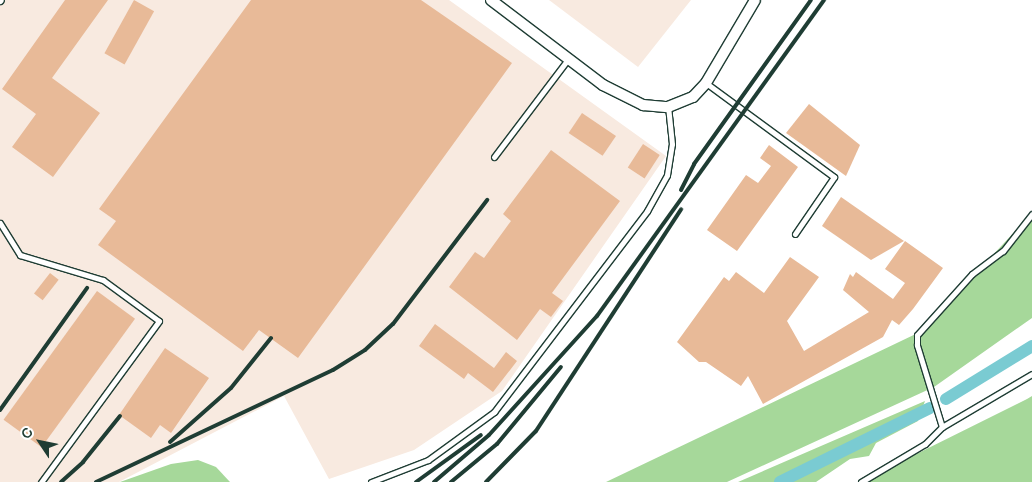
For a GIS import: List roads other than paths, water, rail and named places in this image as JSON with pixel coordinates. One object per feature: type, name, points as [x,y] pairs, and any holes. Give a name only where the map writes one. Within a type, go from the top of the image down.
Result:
[{"type":"street","points":[[491,0],[568,59],[624,98],[643,105],[668,107],[693,97],[706,83],[754,0]]},
{"type":"lane","points":[[494,157],[568,59]]},
{"type":"lane","points":[[706,83],[834,177],[795,234]]},
{"type":"lane","points":[[371,482],[428,460],[494,412],[648,211],[667,175],[672,144],[668,107]]},
{"type":"lane","points":[[942,427],[917,346],[917,335],[972,274],[1003,251],[1032,214]]},
{"type":"lane","points":[[0,223],[20,255],[103,280],[159,321],[41,482]]},
{"type":"lane","points":[[861,482],[925,444],[942,427],[1032,374]]},
{"type":"waterway","points":[[946,399],[1032,346]]},
{"type":"waterway","points":[[780,482],[930,408]]},
{"type":"railway","points":[[681,190],[694,164],[811,0]]},
{"type":"railway","points":[[434,482],[489,435],[597,316],[824,0]]},
{"type":"railway","points":[[96,482],[333,370],[365,350],[393,324],[487,200]]},
{"type":"railway","points":[[486,482],[536,431],[681,209]]},
{"type":"railway","points":[[0,410],[87,288]]},
{"type":"railway","points":[[170,442],[231,388],[271,338]]},
{"type":"railway","points":[[451,482],[497,444],[561,367]]},
{"type":"railway","points":[[61,482],[83,462],[120,416]]},
{"type":"railway","points":[[416,482],[481,435]]}]
